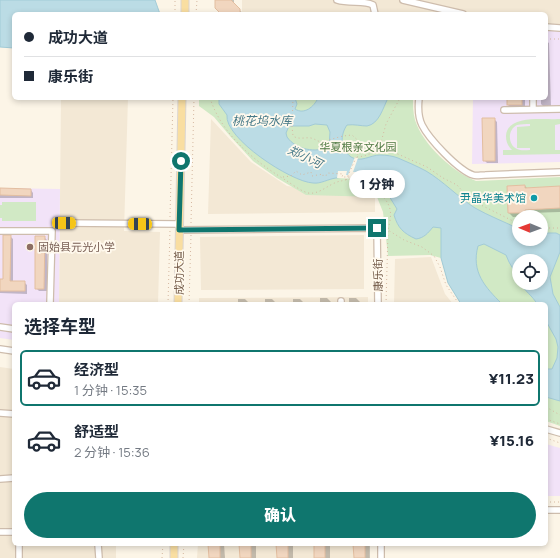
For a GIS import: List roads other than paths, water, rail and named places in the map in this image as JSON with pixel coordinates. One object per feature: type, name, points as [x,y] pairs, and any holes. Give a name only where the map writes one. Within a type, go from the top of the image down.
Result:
[{"type":"main road","points":[[185,0],[185,12]]},
{"type":"main road","name":"成功大道","points":[[178,302],[182,100]]},
{"type":"main road","points":[[174,546],[174,558]]},
{"type":"street","points":[[338,0],[342,2],[369,2],[374,5],[375,12]]},
{"type":"street","points":[[403,0],[454,12]]},
{"type":"street","points":[[548,27],[560,28]]},
{"type":"street","points":[[419,100],[418,115],[422,125],[446,155],[460,168],[470,174],[485,176],[560,172]]},
{"type":"street","points":[[533,100],[533,109]]},
{"type":"street","points":[[504,110],[560,109]]},
{"type":"street","name":"康乐街","points":[[64,223],[170,224],[191,230],[377,228],[378,302]]},
{"type":"street","points":[[0,231],[52,231],[50,302]]},
{"type":"street","points":[[0,327],[12,329]]},
{"type":"street","points":[[0,349],[12,351]]},
{"type":"street","points":[[0,413],[12,414]]},
{"type":"street","points":[[548,430],[560,433]]},
{"type":"street","points":[[0,479],[12,478]]},
{"type":"street","points":[[548,510],[560,510]]},
{"type":"street","points":[[0,532],[12,532]]},
{"type":"street","points":[[19,546],[19,558]]},
{"type":"street","points":[[98,546],[98,558]]},
{"type":"street","points":[[381,546],[381,558]]},
{"type":"water","points":[[0,0],[155,0],[159,12],[12,12],[12,48],[0,47]]},
{"type":"water","points":[[219,100],[296,100],[297,104],[295,109],[298,111],[305,111],[311,107],[317,100],[387,100],[378,119],[371,125],[347,125],[343,133],[342,142],[347,154],[355,159],[376,155],[389,156],[398,158],[419,167],[438,179],[475,208],[512,226],[512,246],[548,246],[548,233],[556,233],[560,235],[560,252],[550,277],[553,294],[560,307],[560,401],[548,398],[548,369],[552,369],[557,358],[558,347],[556,339],[548,325],[548,302],[536,302],[525,290],[548,290],[548,254],[512,254],[512,267],[506,255],[484,244],[478,246],[476,264],[478,271],[485,285],[500,302],[460,302],[448,283],[441,258],[441,228],[433,227],[424,236],[416,239],[408,235],[399,227],[394,215],[397,209],[389,196],[379,189],[359,179],[348,177],[336,178],[319,183],[303,181],[275,167],[261,157],[236,135],[229,124],[227,115],[219,104]],"holes":[[[315,124],[327,125],[330,132],[329,147],[318,150],[306,149],[296,145],[287,137],[286,133],[289,126],[309,126]]]},
{"type":"place","name":"尹晶华美术馆","points":[[534,198]]},
{"type":"place","name":"固始县元光小学","points":[[30,247]]},
{"type":"water label","name":"桃花坞水库","points":[[262,121]]},
{"type":"water label","name":"郑小河","points":[[305,157]]},
{"type":"park label","name":"华夏根亲文化园","points":[[358,147]]}]
